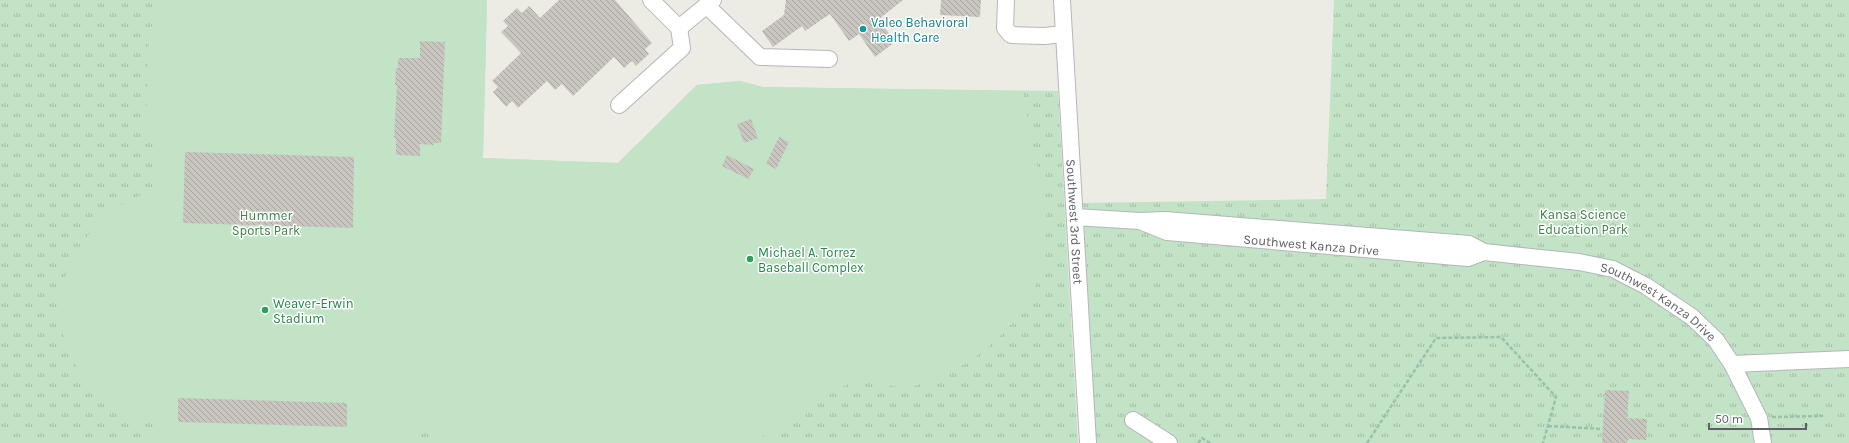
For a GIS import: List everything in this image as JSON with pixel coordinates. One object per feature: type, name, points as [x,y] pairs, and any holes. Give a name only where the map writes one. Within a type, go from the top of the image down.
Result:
[{"type":"street","points":[[619,106],[682,48],[679,28],[652,0]]},
{"type":"street","points":[[1006,0],[1005,28],[1011,35],[1044,36],[1064,34]]},
{"type":"street","name":"Southwest 3rd Street","points":[[1062,0],[1088,443]]},
{"type":"street","points":[[679,28],[710,3],[760,57],[829,59]]},
{"type":"street","name":"Southwest Kanza Drive","points":[[1075,217],[1140,221],[1165,220],[1469,244],[1484,252],[1572,261],[1613,269],[1646,286],[1692,317],[1716,340],[1732,364],[1759,418],[1763,443]]},
{"type":"street","points":[[1732,364],[1849,359]]},
{"type":"street","points":[[1133,420],[1169,443]]},
{"type":"path","points":[[1367,443],[1436,338],[1501,337],[1556,397],[1543,443]]},
{"type":"path","points":[[1759,418],[1823,416]]},
{"type":"path","points":[[1548,426],[1601,429]]},
{"type":"path","points":[[1198,443],[1202,438],[1210,443]]},
{"type":"green space","name":"Hummer Sports Park","points":[[0,0],[487,0],[483,158],[618,163],[697,85],[740,81],[763,87],[1058,91],[1078,443],[0,443]]},
{"type":"green space","name":"Hummer Sports Park","points":[[155,0],[487,1],[483,158],[618,163],[697,85],[740,81],[763,87],[1023,91],[1046,206],[1046,236],[1042,266],[1035,286],[1025,305],[1012,323],[997,339],[962,366],[943,376],[915,386],[901,387],[865,381],[848,385],[831,393],[766,435],[749,443],[432,443],[432,432],[414,431],[413,443],[158,443],[158,423],[140,422],[126,418],[112,410],[99,399],[89,386],[71,357],[64,335],[60,312],[62,290],[68,269],[78,249],[92,230],[126,202],[142,194],[154,191],[156,140],[145,139],[149,34],[154,19]]},
{"type":"green space","name":"Kansa Science Education Park","points":[[1334,0],[1849,0],[1849,443],[1096,443],[1083,203],[1326,199]]},
{"type":"building","points":[[559,0],[615,0],[652,43],[645,49],[649,54],[636,66],[632,61],[624,68],[614,57],[573,96],[562,84],[555,90],[547,81],[518,108],[512,101],[506,107],[493,92],[498,87],[492,81],[521,53],[501,32],[508,26],[503,21],[517,8],[522,13],[529,6],[540,18]]},
{"type":"building","name":"Valeo Behavioral Health Care","points":[[786,0],[903,0],[879,19],[895,42],[875,57],[859,34],[849,41],[830,14],[805,31],[802,26],[773,47],[762,31],[784,15]]},
{"type":"building","points":[[941,0],[981,0],[980,17],[940,15]]},
{"type":"building","points":[[420,41],[445,42],[441,143],[434,143],[434,145],[420,144],[420,156],[396,155],[396,138],[394,138],[397,85],[395,85],[398,58],[420,58]]},
{"type":"building","points":[[751,119],[758,138],[744,143],[737,124]]},
{"type":"building","points":[[779,137],[789,142],[776,169],[766,164]]},
{"type":"building","points":[[185,152],[354,157],[353,228],[183,223]]},
{"type":"building","points":[[727,155],[754,169],[748,179],[722,166]]},
{"type":"building","points":[[1605,390],[1629,391],[1627,418],[1647,419],[1646,440],[1628,439],[1627,443],[1602,443]]},
{"type":"building","points":[[178,398],[347,403],[347,427],[178,422]]},
{"type":"place","name":"Valeo Behavioral Health Care","points":[[863,29]]},
{"type":"place","name":"Michael A. Torrez Baseball Complex","points":[[750,259]]},
{"type":"place","name":"Weaver-Erwin Stadium","points":[[265,310]]}]
